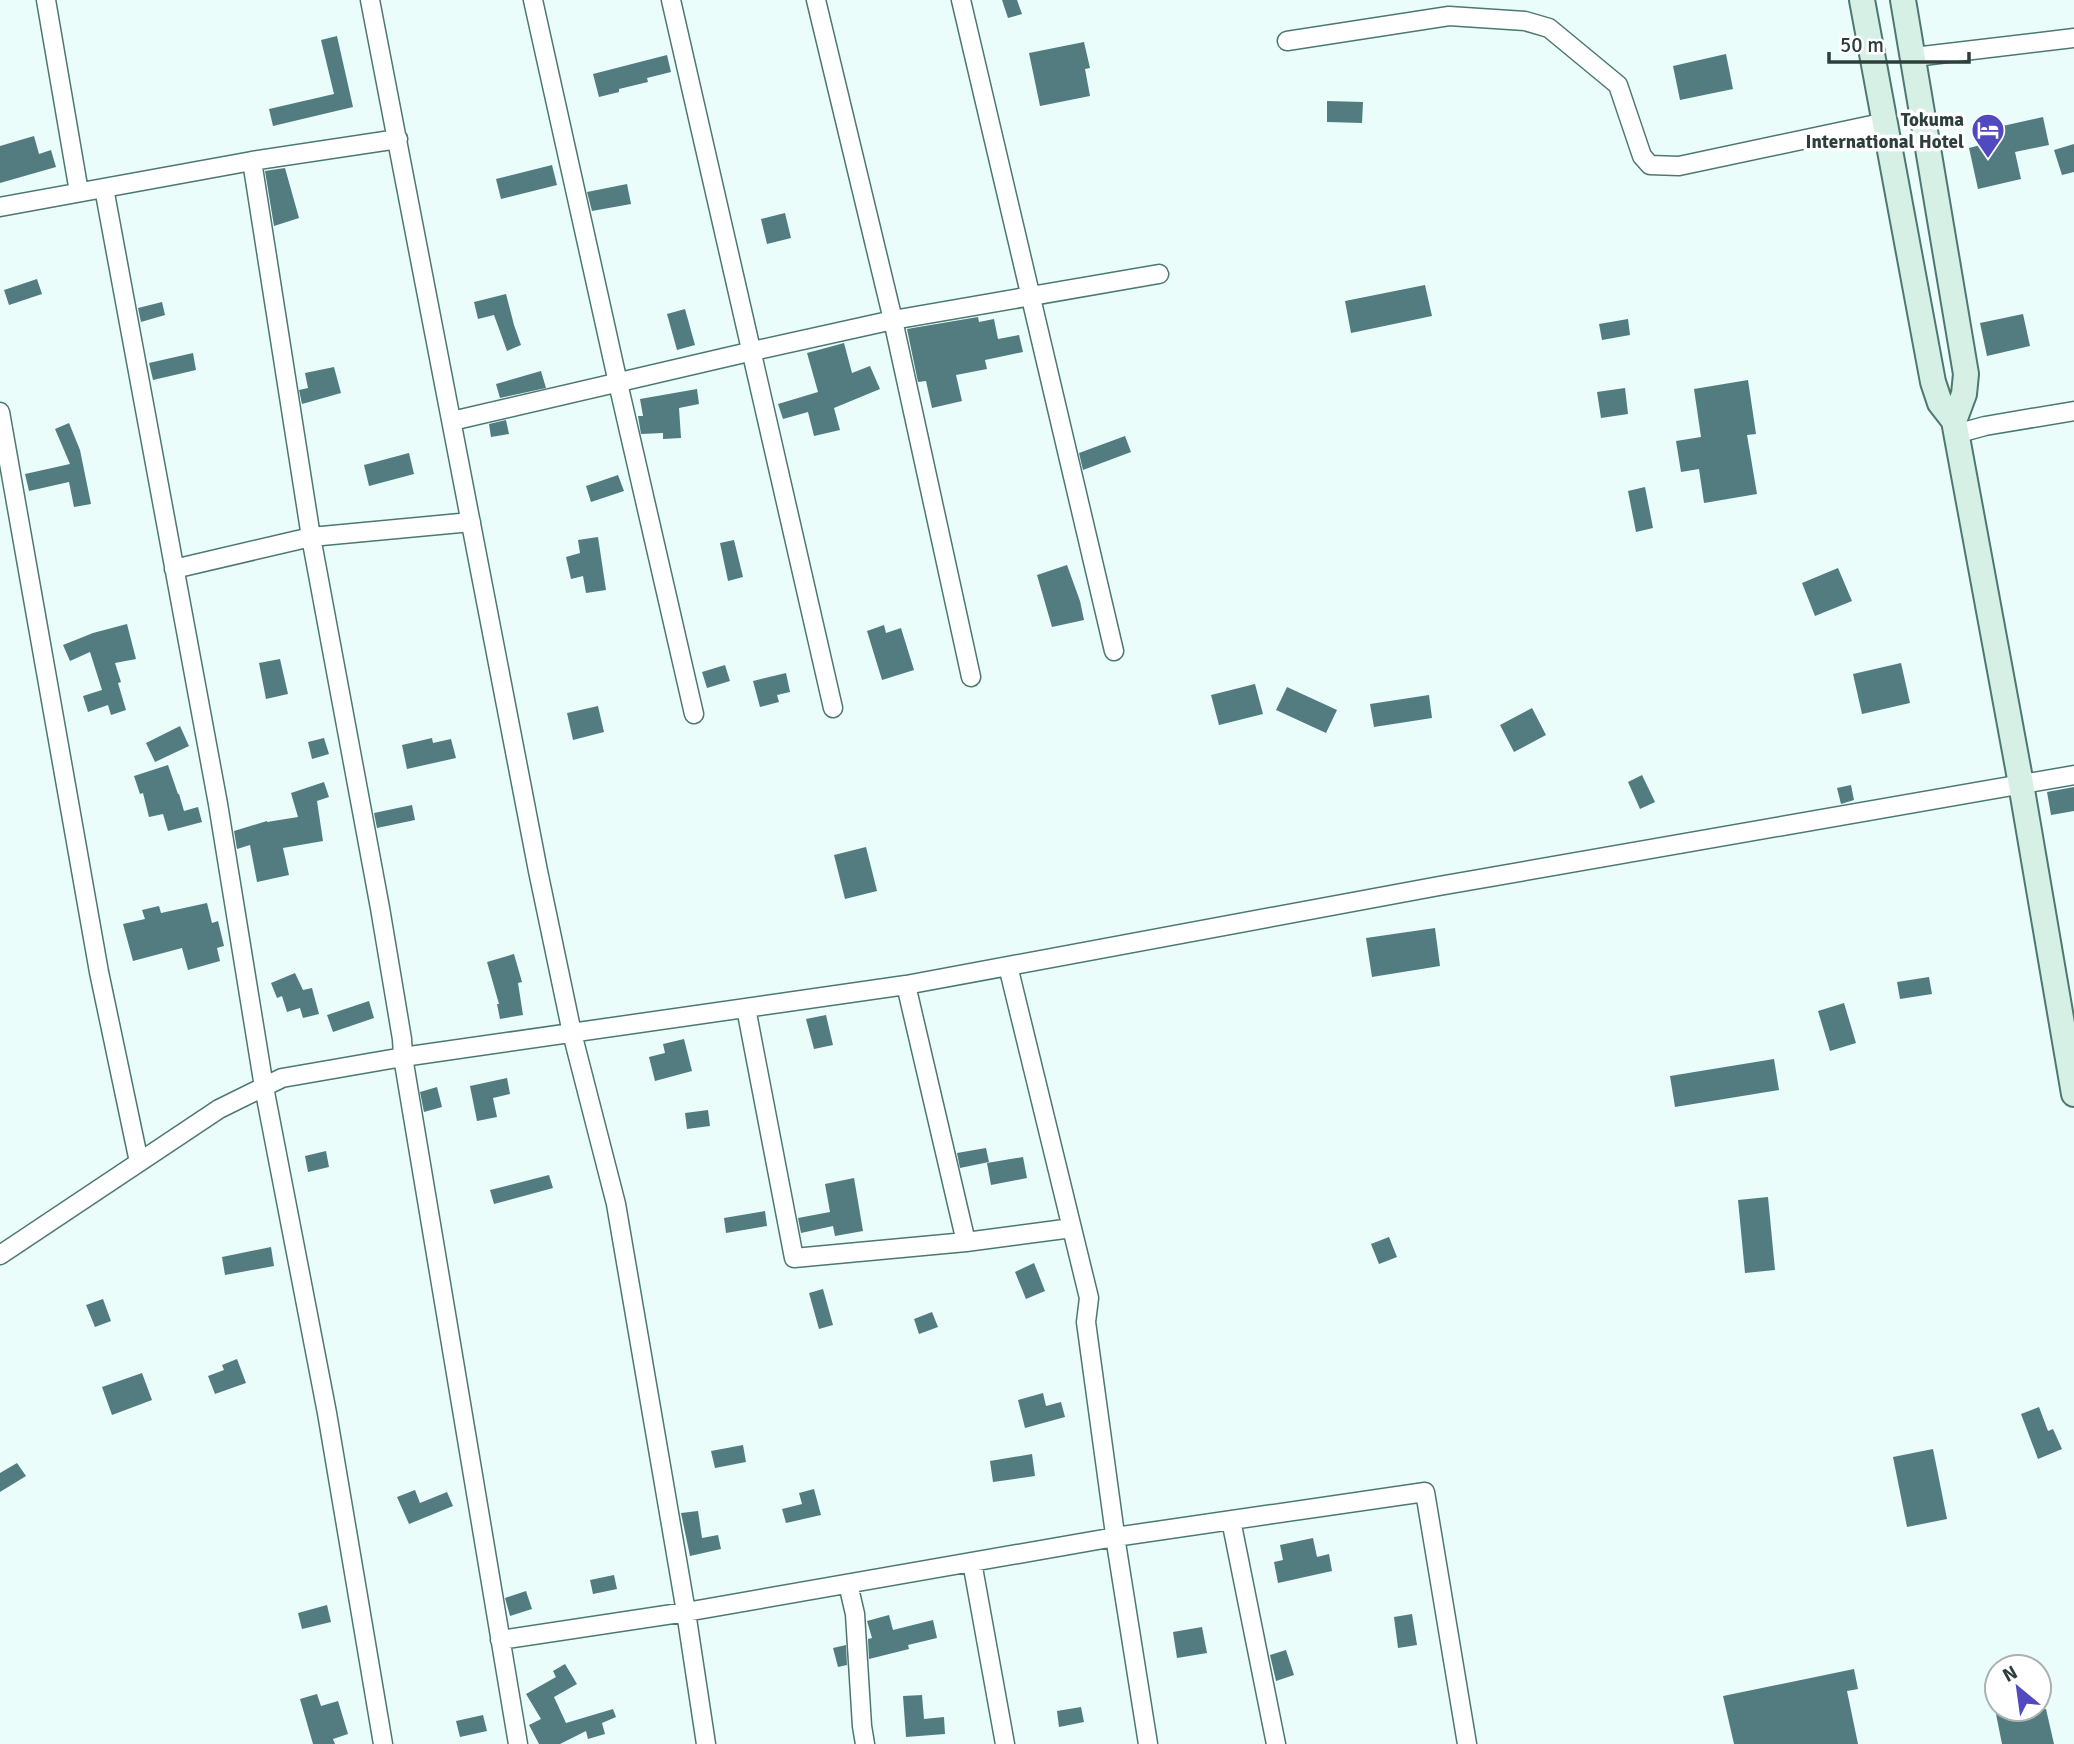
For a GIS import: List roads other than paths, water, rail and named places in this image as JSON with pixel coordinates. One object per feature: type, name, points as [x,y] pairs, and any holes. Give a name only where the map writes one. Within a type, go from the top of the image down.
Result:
[{"type":"main road","points":[[1863,0],[1933,383],[1940,403],[1955,427],[2021,784],[2074,1094]]},
{"type":"main road","points":[[1903,0],[1966,374],[1964,394],[1955,427]]},
{"type":"street","points":[[46,0],[79,192]]},
{"type":"street","points":[[370,0],[538,871],[572,1033],[616,1204],[706,1744]]},
{"type":"street","points":[[533,0],[694,713]]},
{"type":"street","points":[[671,0],[833,708]]},
{"type":"street","points":[[816,0],[892,320],[971,677]]},
{"type":"street","points":[[961,0],[1114,651]]},
{"type":"street","points":[[1287,41],[1449,16],[1525,21],[1549,28],[1618,85],[1642,156],[1650,165],[1679,166],[1886,122]]},
{"type":"street","points":[[1914,57],[2074,38]]},
{"type":"street","points":[[0,206],[253,161],[398,139]]},
{"type":"street","points":[[253,161],[311,537],[380,908],[518,1744]]},
{"type":"street","points":[[104,188],[218,804],[264,1087],[327,1413],[383,1744]]},
{"type":"street","points":[[452,421],[892,320],[1159,274]]},
{"type":"street","points":[[1955,427],[1985,426],[2074,411]]},
{"type":"street","points":[[0,412],[99,972],[139,1162]]},
{"type":"street","points":[[174,569],[311,537],[471,522]]},
{"type":"street","points":[[1,1249],[219,1109],[282,1078],[403,1057],[905,985],[1466,882],[2074,775]]},
{"type":"street","points":[[1008,966],[1089,1298],[1086,1322],[1115,1538],[1148,1744]]},
{"type":"street","points":[[905,985],[966,1242]]},
{"type":"street","points":[[746,1008],[794,1258],[966,1242],[1072,1228]]},
{"type":"street","points":[[500,1640],[686,1612],[1115,1538],[1425,1492],[1467,1744]]},
{"type":"street","points":[[1231,1520],[1276,1744]]},
{"type":"street","points":[[972,1562],[1004,1744]]},
{"type":"street","points":[[848,1584],[855,1614],[864,1744]]},
{"type":"place","name":"Tokuma International Hotel","points":[[1988,160]]}]
